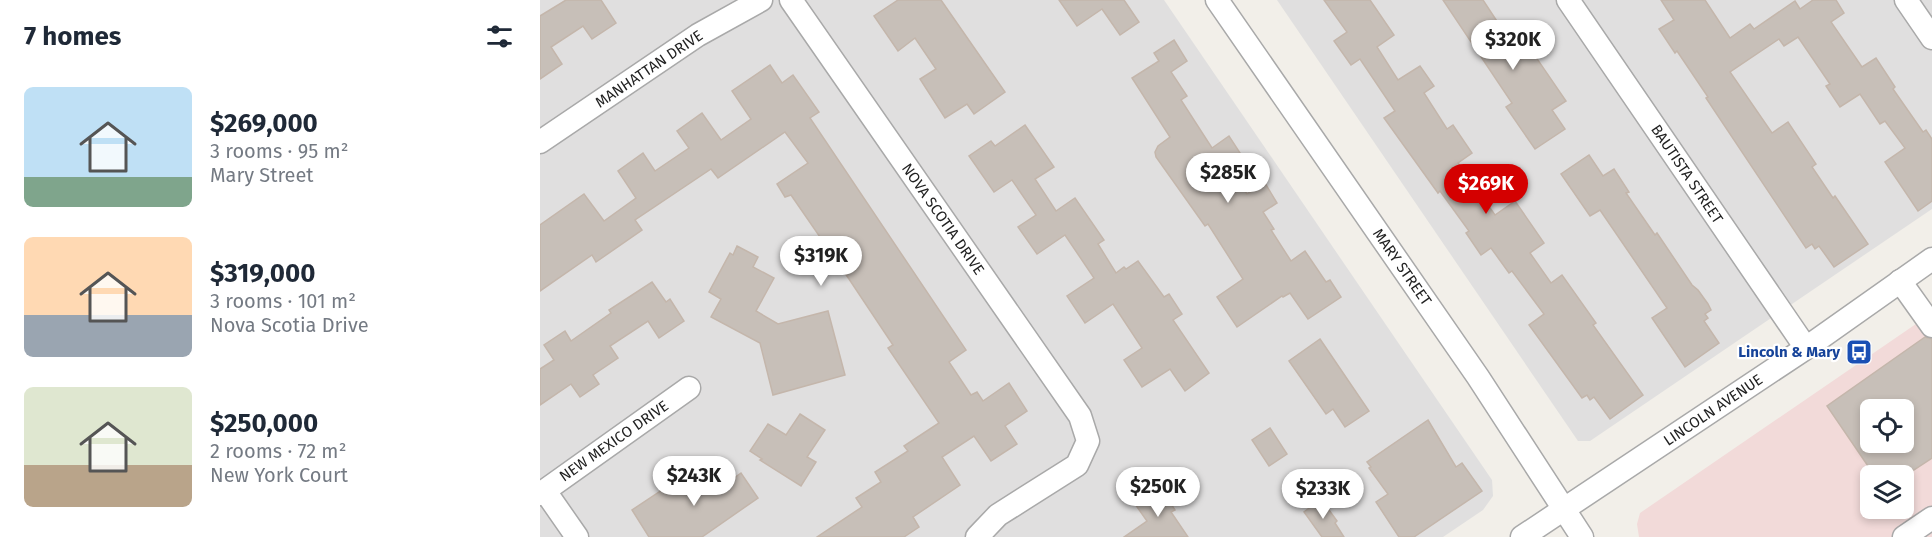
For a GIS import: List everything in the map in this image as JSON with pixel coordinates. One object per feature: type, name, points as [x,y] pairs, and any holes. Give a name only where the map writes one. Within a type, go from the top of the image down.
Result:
[{"type":"street","name":"MANHATTAN DRIVE","points":[[540,142],[698,35],[761,0]]},
{"type":"street","name":"NOVA SCOTIA DRIVE","points":[[791,0],[1080,416],[1088,441],[1077,465],[998,515],[977,537]]},
{"type":"street","name":"MARY STREET","points":[[1217,0],[1478,377],[1582,537]]},
{"type":"street","name":"BAUTISTA STREET","points":[[1568,0],[1806,348]]},
{"type":"street","points":[[1906,0],[1932,38]]},
{"type":"street","name":"LINCOLN AVENUE","points":[[1522,537],[1806,348],[1932,259]]},
{"type":"street","points":[[1900,281],[1932,326]]},
{"type":"street","name":"NEW MEXICO DRIVE","points":[[542,493],[689,388]]},
{"type":"street","points":[[542,493],[577,537]]},
{"type":"street","points":[[1904,537],[1932,518]]},
{"type":"shaded area","points":[[540,0],[1164,0],[1492,480],[1493,496],[1483,510],[1443,537],[540,537]]},
{"type":"shaded area","points":[[1277,0],[1932,0],[1932,209],[1590,441],[1578,441]]},
{"type":"shaded area","points":[[1932,313],[1932,537],[1639,537],[1637,524],[1640,513]]},
{"type":"building","points":[[566,0],[601,0],[616,23],[592,39],[583,26],[551,47],[562,64],[540,79],[540,16]]},
{"type":"building","points":[[898,0],[941,0],[1005,92],[974,114],[967,104],[945,118],[920,79],[936,69],[915,38],[898,51],[874,16]]},
{"type":"building","points":[[1059,0],[1124,0],[1139,22],[1120,35],[1102,9],[1077,26]]},
{"type":"building","points":[[1324,0],[1370,0],[1394,35],[1377,47],[1398,80],[1420,66],[1434,86],[1424,93],[1447,129],[1453,125],[1472,153],[1458,163],[1495,215],[1515,201],[1544,243],[1530,253],[1551,283],[1562,275],[1596,323],[1593,325],[1643,395],[1610,419],[1594,397],[1590,400],[1587,395],[1582,398],[1529,325],[1544,314],[1512,271],[1509,273],[1491,248],[1481,255],[1466,233],[1469,231],[1440,191],[1438,193],[1384,118],[1395,111],[1360,59],[1351,65],[1334,41],[1347,32]]},
{"type":"building","points":[[1443,0],[1483,0],[1508,38],[1518,31],[1566,101],[1552,110],[1565,129],[1535,149],[1506,107],[1512,103]]},
{"type":"building","points":[[1661,0],[1705,0],[1730,38],[1750,24],[1754,29],[1795,1],[1800,9],[1813,0],[1836,0],[1844,13],[1831,22],[1862,67],[1876,58],[1895,87],[1893,89],[1923,132],[1926,130],[1932,139],[1932,201],[1918,211],[1885,162],[1905,148],[1885,121],[1880,124],[1860,94],[1840,107],[1826,86],[1830,84],[1798,37],[1784,46],[1779,39],[1730,72],[1772,133],[1788,122],[1816,164],[1812,167],[1868,244],[1834,267],[1819,246],[1815,249],[1812,244],[1806,248],[1706,98],[1708,97],[1659,29],[1674,20]]},
{"type":"building","points":[[1174,40],[1187,61],[1171,72],[1187,96],[1181,100],[1212,148],[1229,136],[1242,156],[1228,166],[1247,194],[1265,183],[1277,203],[1263,212],[1274,229],[1271,230],[1291,261],[1305,251],[1326,282],[1330,280],[1341,297],[1308,319],[1290,293],[1237,327],[1217,297],[1243,279],[1208,224],[1205,226],[1156,157],[1155,152],[1158,146],[1170,137],[1132,78],[1159,61],[1154,53]]},
{"type":"building","points":[[770,65],[782,83],[793,75],[819,112],[810,118],[966,350],[949,362],[971,395],[977,392],[983,401],[1009,383],[1027,411],[1005,426],[1017,444],[991,461],[974,436],[942,457],[960,485],[913,517],[919,527],[904,537],[817,537],[862,507],[856,498],[881,482],[875,472],[908,451],[904,446],[939,423],[888,348],[893,345],[849,279],[791,195],[785,197],[777,184],[808,163],[785,132],[718,178],[711,169],[635,220],[642,230],[596,262],[592,255],[540,291],[540,225],[584,194],[604,221],[636,198],[618,171],[643,153],[655,171],[689,148],[677,131],[702,113],[721,140],[751,119],[732,91]]},
{"type":"building","points":[[1025,125],[1054,167],[1035,179],[1056,211],[1075,198],[1104,240],[1098,244],[1116,273],[1138,261],[1164,297],[1169,294],[1182,314],[1173,320],[1209,373],[1185,391],[1170,369],[1142,387],[1124,360],[1142,348],[1113,304],[1085,323],[1067,296],[1094,278],[1065,235],[1037,254],[1018,227],[1036,215],[1012,180],[994,192],[969,156],[991,141],[995,146]]},
{"type":"building","points":[[1589,155],[1603,176],[1614,169],[1629,192],[1626,193],[1711,310],[1705,314],[1708,318],[1704,321],[1719,343],[1685,367],[1652,318],[1667,308],[1600,210],[1590,216],[1561,174]]},
{"type":"building","points":[[737,246],[758,257],[753,267],[774,278],[756,311],[778,324],[828,311],[845,375],[773,395],[760,343],[711,317],[721,299],[709,292],[730,253],[733,255]]},
{"type":"building","points":[[652,282],[666,302],[670,299],[684,321],[659,338],[648,321],[610,346],[618,358],[593,375],[599,384],[580,397],[571,384],[540,405],[540,369],[554,360],[544,345],[565,331],[571,341],[611,313],[609,310]]},
{"type":"building","points":[[1925,337],[1932,339],[1932,458],[1914,470],[1914,465],[1867,465],[1827,406]]},
{"type":"building","points":[[1320,339],[1369,411],[1345,427],[1333,409],[1326,414],[1289,361]]},
{"type":"building","points":[[800,414],[825,430],[807,457],[816,462],[801,486],[750,451],[768,424],[786,435]]},
{"type":"building","points":[[1428,420],[1456,467],[1462,463],[1482,491],[1414,537],[1399,537],[1376,502],[1388,494],[1367,462]]},
{"type":"building","points":[[1270,428],[1287,454],[1269,466],[1252,440]]},
{"type":"building","points":[[708,470],[720,488],[741,473],[758,498],[702,537],[649,537],[632,510],[668,486],[673,494]]},
{"type":"building","points":[[1160,487],[1175,510],[1171,512],[1188,537],[1124,537],[1147,521],[1135,504]]},
{"type":"building","points":[[1321,499],[1337,521],[1335,523],[1344,537],[1322,537],[1304,512]]},
{"type":"place","name":"Lincoln & Mary","points":[[1859,352]]}]
